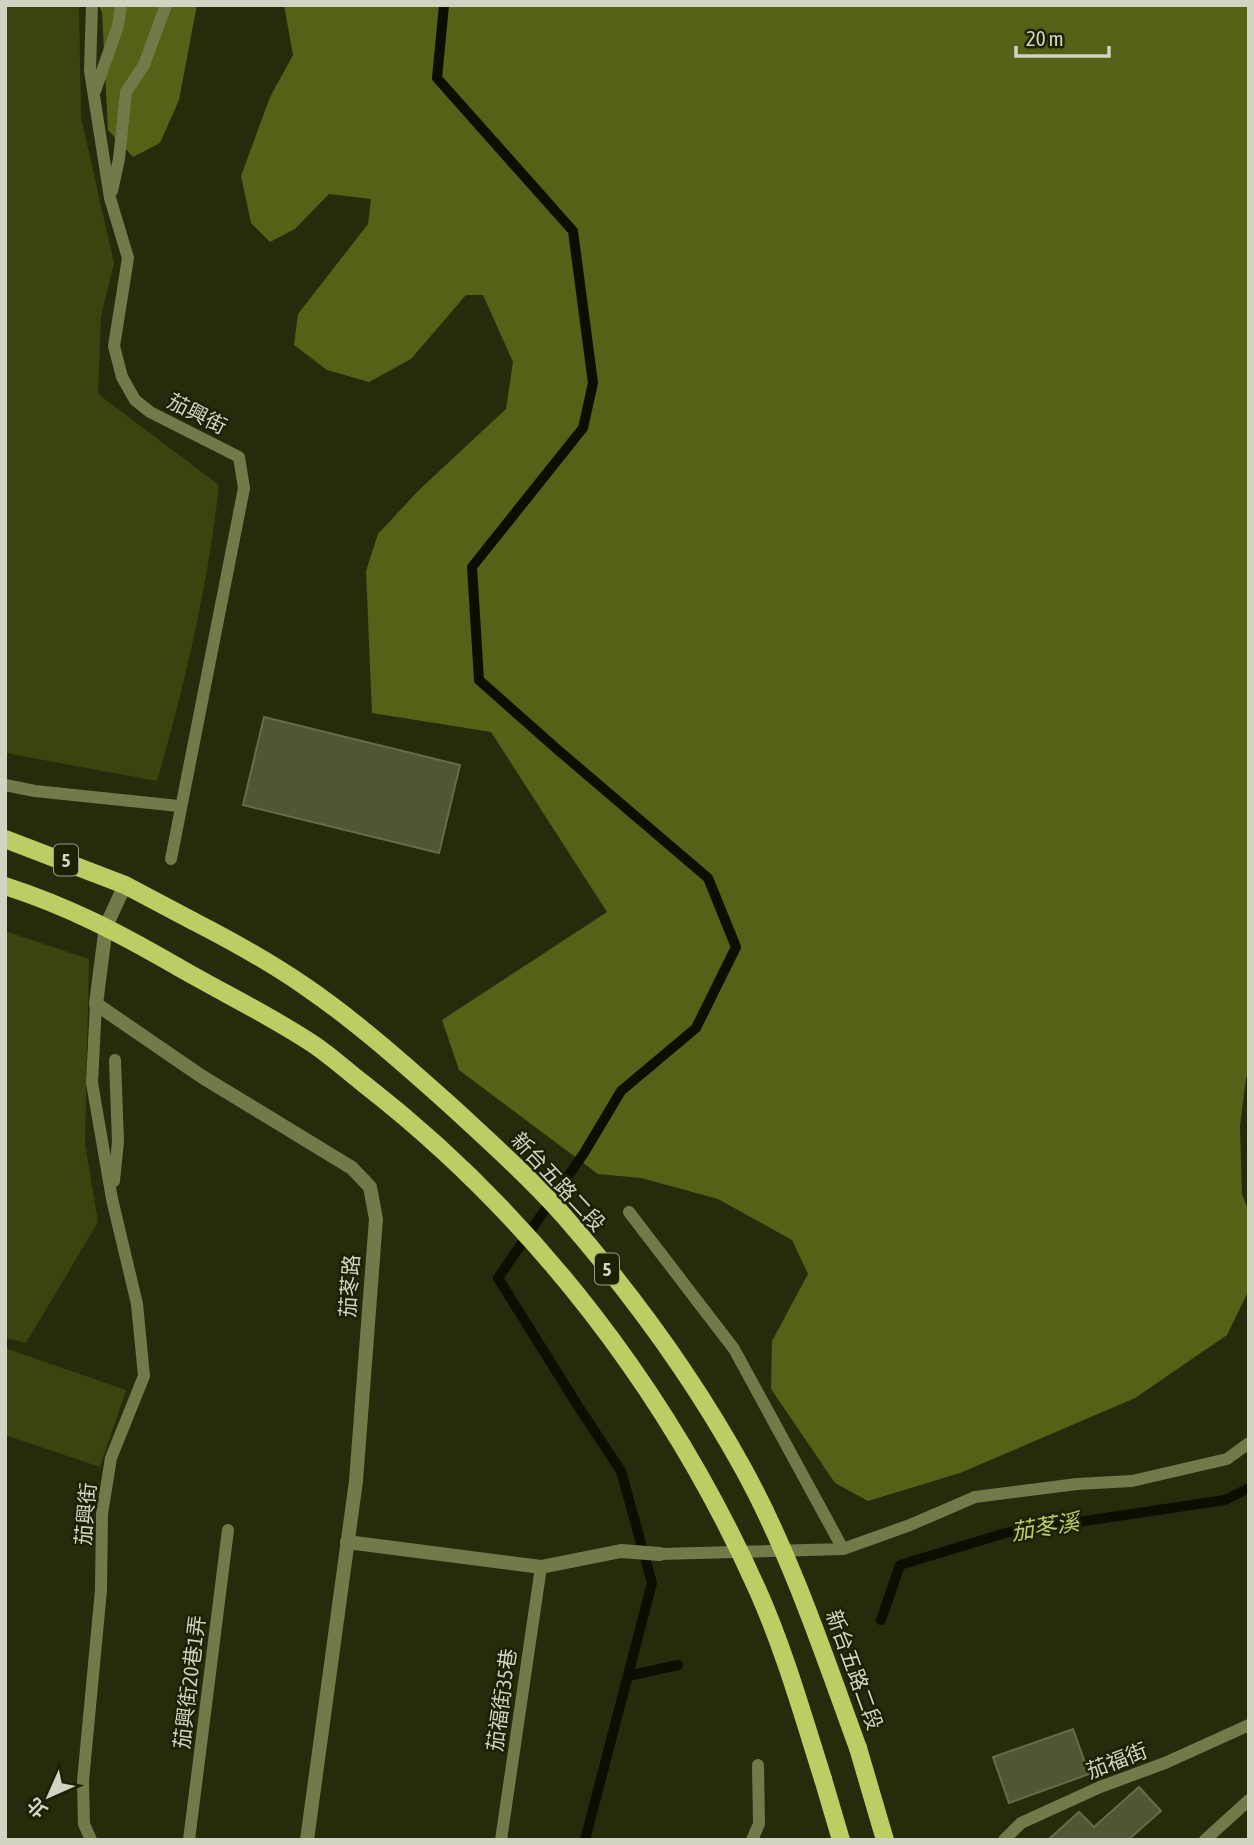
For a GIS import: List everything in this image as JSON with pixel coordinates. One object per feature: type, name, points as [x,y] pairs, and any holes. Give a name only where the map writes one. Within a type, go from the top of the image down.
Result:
[{"type":"main road","name":"新台五路二段","points":[[5,839],[125,885],[241,946],[307,987],[411,1069],[562,1214],[662,1339],[704,1400],[745,1472],[795,1580],[859,1748],[886,1840]]},
{"type":"main road","name":"5","points":[[5,886],[50,901],[106,926],[313,1044],[390,1104],[451,1157],[516,1222],[610,1335],[691,1458],[760,1595],[786,1663],[841,1840]]},
{"type":"street","points":[[96,1004],[106,926],[125,885]]},
{"type":"street","name":"茄苳路","points":[[96,1004],[201,1076],[352,1168],[370,1187],[376,1219],[356,1481],[307,1840]]},
{"type":"street","points":[[347,1542],[541,1567],[621,1551],[660,1554]]},
{"type":"lane","name":"茄興街","points":[[92,5],[90,71],[110,198],[128,258],[114,346],[122,377],[135,400],[150,412],[239,457],[244,488],[210,666],[179,806],[171,859]]},
{"type":"lane","points":[[94,95],[118,26],[121,5]]},
{"type":"lane","points":[[110,198],[119,159],[126,92],[144,65],[166,5]]},
{"type":"lane","points":[[5,785],[35,791],[179,806]]},
{"type":"lane","name":"茄興街","points":[[91,1840],[84,1824],[83,1781],[101,1590],[102,1514],[111,1458],[144,1376],[137,1304],[112,1199],[92,1083],[96,1004]]},
{"type":"lane","name":"茄興街","points":[[112,1199],[118,1142],[116,1060]]},
{"type":"lane","points":[[629,1212],[734,1349],[843,1549]]},
{"type":"lane","points":[[660,1554],[843,1549],[910,1525],[975,1497],[1077,1484],[1132,1481],[1227,1459],[1249,1443]]},
{"type":"lane","name":"茄興街20巷1弄","points":[[189,1840],[228,1530]]},
{"type":"lane","name":"茄福街35巷","points":[[501,1840],[541,1567]]},
{"type":"lane","name":"茄福街","points":[[1004,1840],[1021,1823],[1249,1725]]},
{"type":"lane","points":[[752,1840],[759,1824],[758,1765]]},
{"type":"lane","points":[[1205,1840],[1249,1800]]},
{"type":"green space","points":[[5,5],[79,5],[81,117],[114,263],[101,317],[98,394],[219,485],[209,560],[194,634],[157,781],[5,753]]},
{"type":"green space","points":[[98,5],[197,5],[179,100],[160,143],[133,157],[108,130],[102,12]]},
{"type":"green space","points":[[284,5],[1249,5],[1249,1074],[1246,1078],[1240,1126],[1242,1194],[1249,1212],[1249,1290],[1227,1335],[1135,1398],[960,1473],[868,1501],[835,1483],[771,1389],[772,1341],[808,1274],[792,1240],[718,1199],[641,1178],[598,1174],[459,1070],[442,1020],[607,912],[491,732],[372,713],[366,571],[378,534],[419,490],[506,409],[513,362],[483,295],[466,295],[411,359],[369,382],[327,370],[294,345],[298,314],[368,224],[371,199],[329,194],[295,229],[270,242],[251,223],[241,176],[270,97],[293,55]]},
{"type":"green space","points":[[5,931],[89,959],[85,1144],[98,1222],[26,1343],[5,1338]]},
{"type":"green space","points":[[5,1348],[126,1390],[100,1467],[5,1435]]},
{"type":"building","points":[[264,717],[460,765],[439,853],[243,805]]},
{"type":"building","points":[[1073,1729],[1089,1774],[1009,1803],[993,1757]]},
{"type":"building","points":[[1139,1787],[1161,1811],[1128,1840],[1048,1840],[1079,1812],[1094,1827]]},
{"type":"waterway","points":[[444,5],[437,78],[573,231],[593,383],[583,428],[472,567],[479,680],[708,878],[736,947],[696,1028],[621,1091],[584,1153],[498,1278],[621,1471],[652,1583],[585,1840]]},
{"type":"waterway","name":"茄苳溪","points":[[881,1620],[900,1565],[1005,1533],[1225,1500],[1249,1488]]},
{"type":"waterway","name":"茄苳溪","points":[[628,1676],[678,1665]]}]
